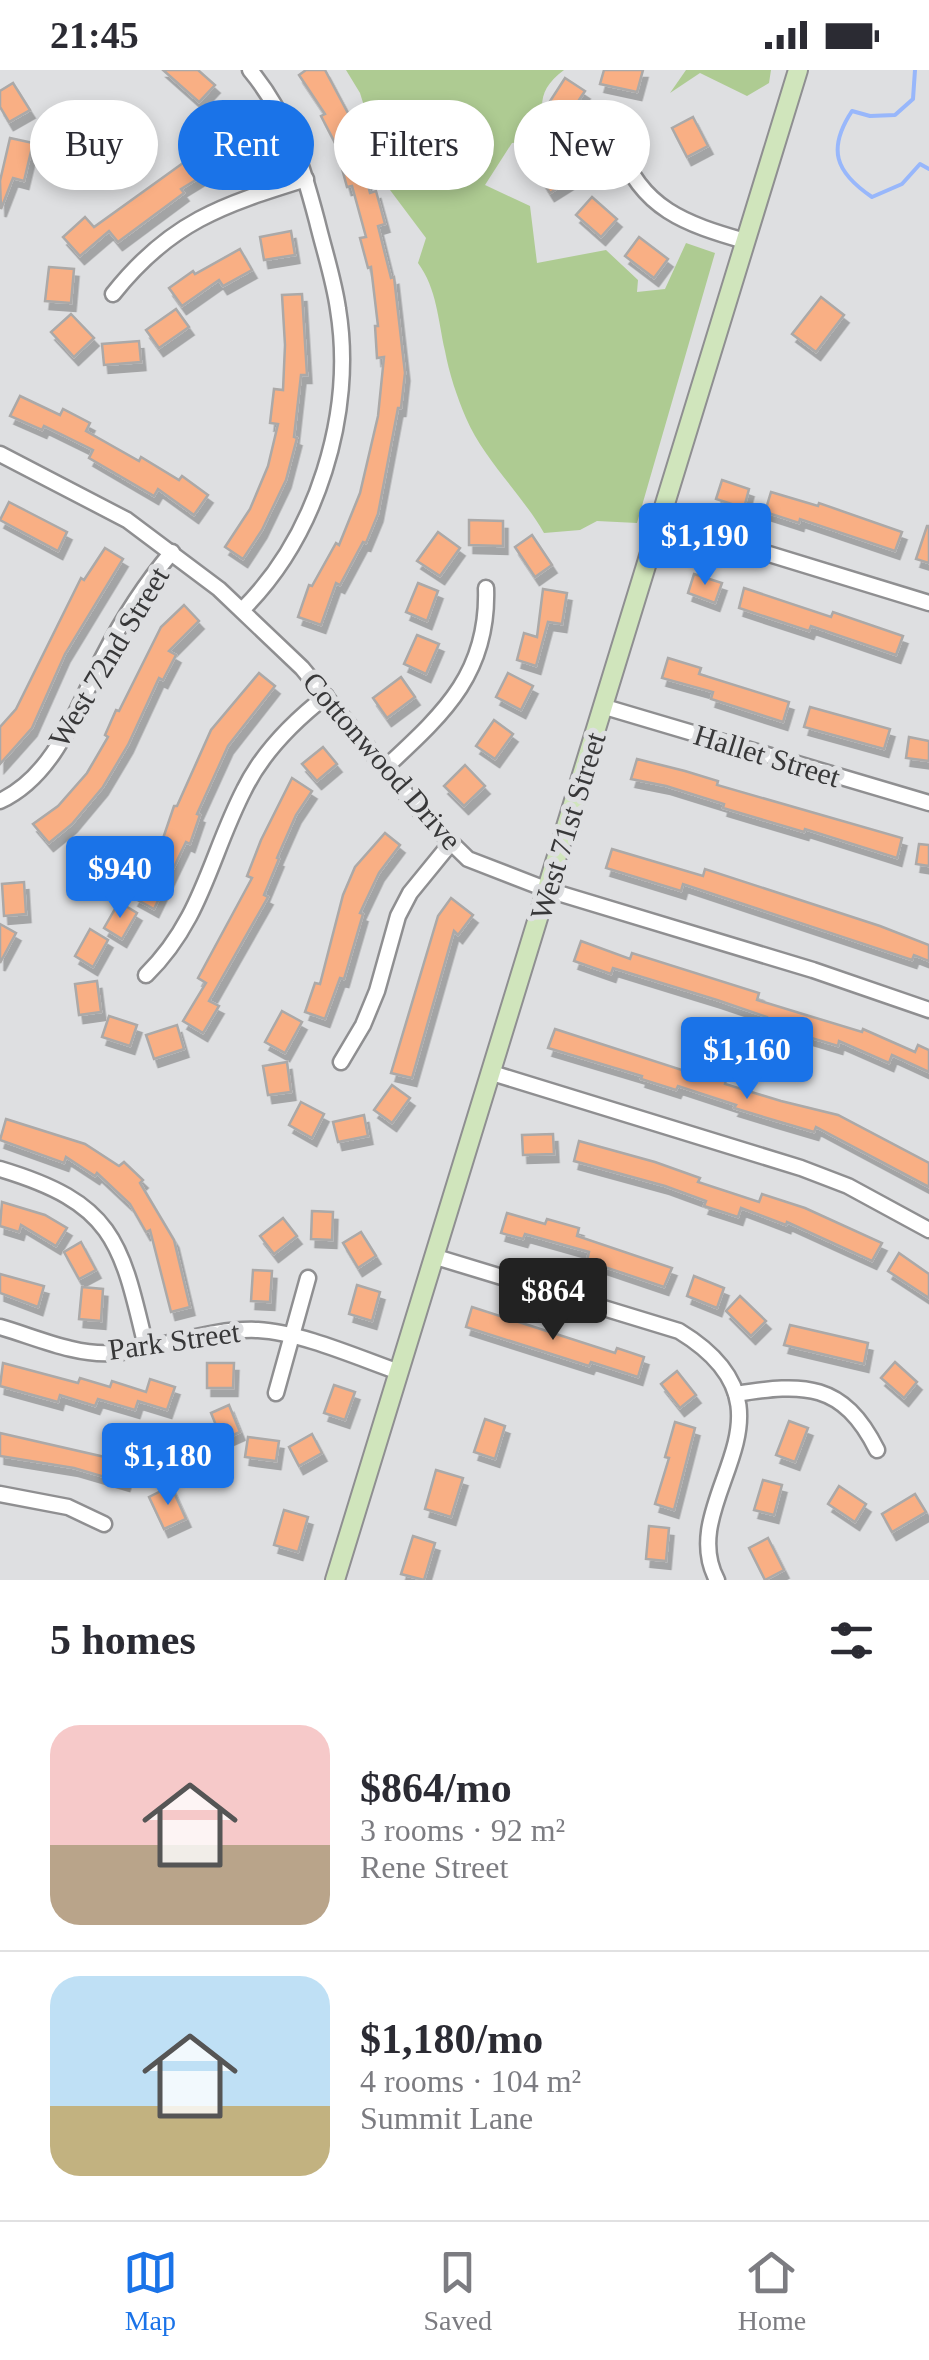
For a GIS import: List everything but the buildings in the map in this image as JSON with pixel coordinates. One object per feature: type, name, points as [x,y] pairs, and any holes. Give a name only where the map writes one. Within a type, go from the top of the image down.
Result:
[{"type":"street","points":[[250,70],[271,100]]},
{"type":"street","name":"West 71st Street","points":[[336,1580],[798,70]]},
{"type":"street","points":[[113,294],[150,254],[186,226],[216,209],[273,190]]},
{"type":"street","points":[[242,610],[272,576],[293,542],[325,468],[336,425],[341,374],[338,308],[309,190]]},
{"type":"street","points":[[642,190],[668,213],[745,241]]},
{"type":"street","name":"Cottonwood Drive","points":[[0,454],[128,520],[242,610],[302,668],[450,844],[468,859],[548,890],[813,970],[929,1010]]},
{"type":"street","points":[[662,521],[929,603]]},
{"type":"street","name":"West 72nd Street","points":[[0,801],[55,752],[123,622],[172,552]]},
{"type":"street","points":[[385,768],[458,696],[480,644],[487,611],[486,588]]},
{"type":"street","points":[[146,975],[180,934],[201,896],[243,790],[262,760],[326,696]]},
{"type":"street","name":"Hallet Street","points":[[605,707],[929,803]]},
{"type":"street","points":[[342,1062],[370,1008],[388,960],[398,916],[410,892],[450,844]]},
{"type":"street","points":[[492,1072],[801,1168],[848,1186],[929,1230]]},
{"type":"street","points":[[0,1169],[60,1190],[101,1224],[128,1271],[146,1347]]},
{"type":"street","points":[[436,1257],[680,1331],[714,1357],[736,1394],[739,1414],[737,1438],[711,1528],[709,1548],[717,1580]]},
{"type":"street","name":"Park Street","points":[[276,1393],[308,1278]]},
{"type":"street","name":"Park Street","points":[[0,1326],[94,1352],[146,1347],[230,1330],[265,1330],[399,1372]]},
{"type":"street","points":[[736,1394],[776,1388],[802,1388],[824,1394],[854,1412],[877,1450]]},
{"type":"street","points":[[0,1494],[68,1507],[104,1524]]},
{"type":"green space","points":[[346,70],[564,70],[549,85],[543,100],[514,100],[514,143],[494,171],[494,100],[362,100]]},
{"type":"green space","points":[[686,70],[771,70],[769,83],[747,96],[700,73],[670,93]]},
{"type":"green space","points":[[494,189],[530,206],[537,263],[606,250],[638,280],[637,292],[665,289],[686,243],[715,253],[637,523],[597,521],[580,530],[544,533],[483,448],[456,393],[433,294],[418,263],[426,238],[390,190]]},
{"type":"waterway","points":[[915,70],[913,99],[895,115],[870,116],[852,111],[839,137],[839,159],[850,178],[872,197],[902,184],[920,164],[929,169]]}]
